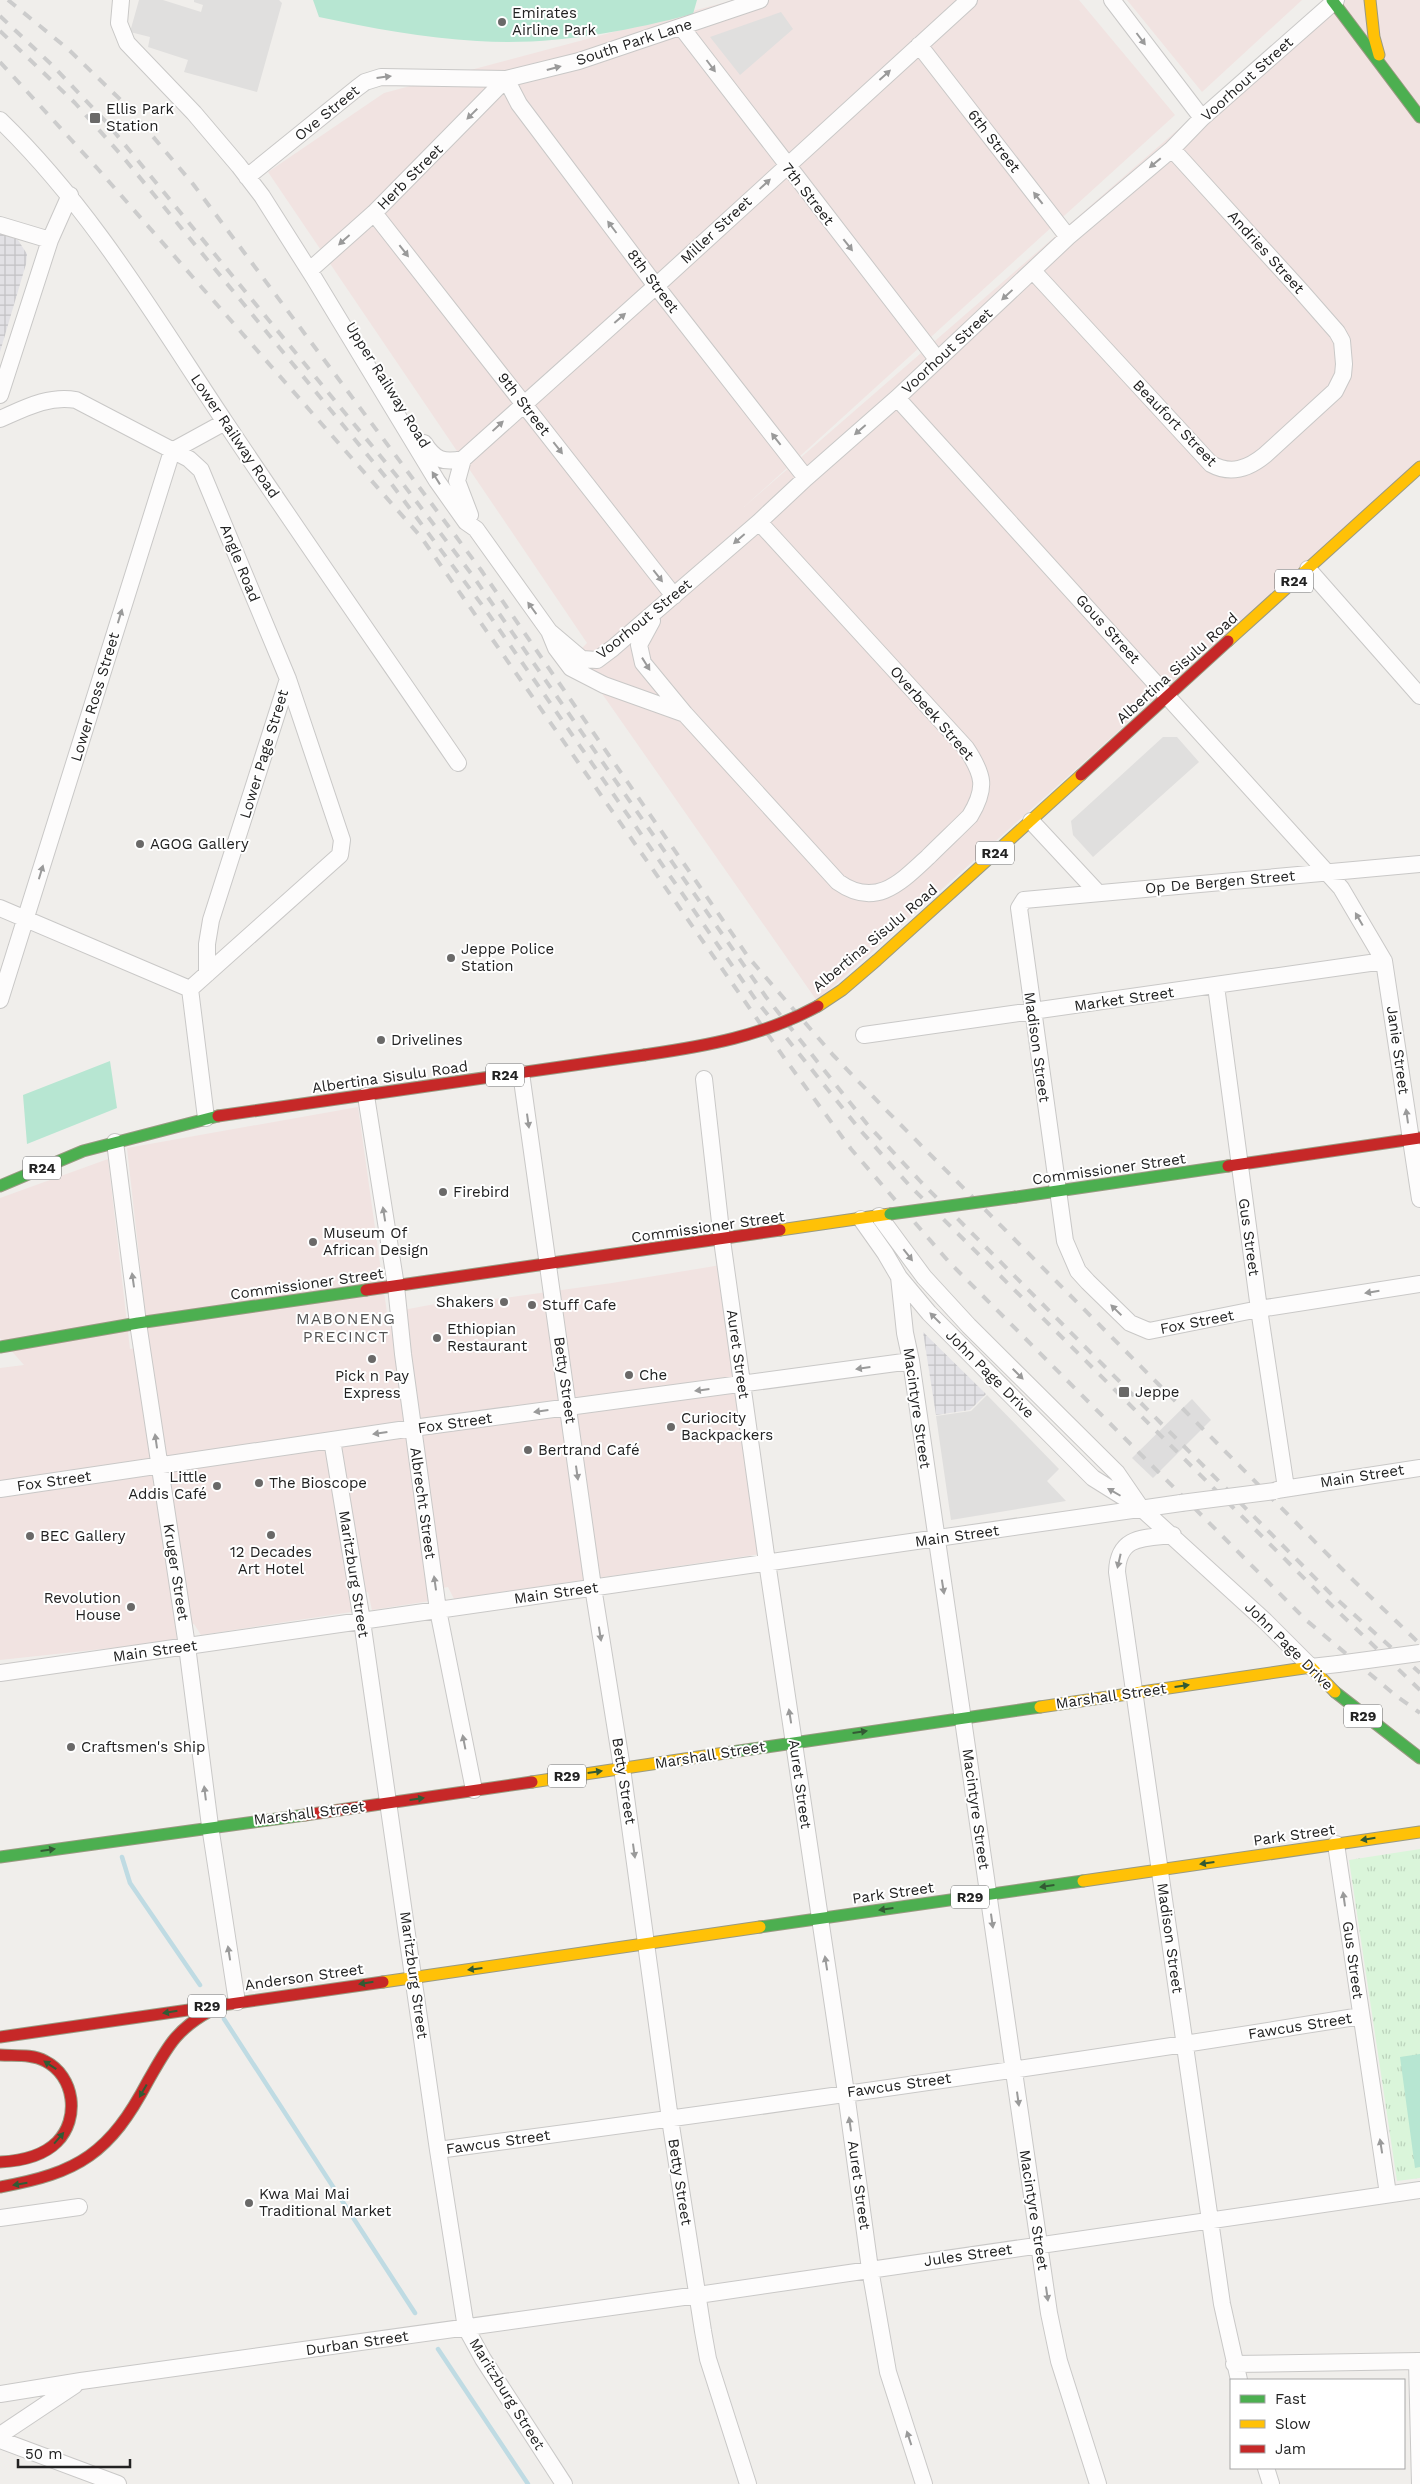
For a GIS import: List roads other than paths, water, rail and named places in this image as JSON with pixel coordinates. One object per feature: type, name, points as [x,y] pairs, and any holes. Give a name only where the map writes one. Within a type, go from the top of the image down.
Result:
[{"type":"main road","points":[[1370,0],[1374,37],[1383,67]]},
{"type":"main road","points":[[1334,1],[1420,117]]},
{"type":"main road","name":"Albertina Sisulu Road","points":[[0,1186],[83,1151],[206,1118],[699,1048],[755,1036],[785,1024],[842,990],[877,960],[1031,821],[1167,694],[1420,467]]},
{"type":"main road","name":"Commissioner Street","points":[[0,1347],[138,1323],[1240,1165],[1415,1138]]},
{"type":"main road","name":"Albertina Sisulu Road","points":[[22,1164],[54,1153],[83,1151]]},
{"type":"main road","name":"Marshall Street","points":[[0,1857],[210,1826],[389,1803],[1311,1667]]},
{"type":"main road","name":"John Page Drive","points":[[1311,1667],[1343,1700],[1420,1758]]},
{"type":"main road","name":"Park Street","points":[[523,1962],[1419,1832]]},
{"type":"main road","name":"Anderson Street","points":[[0,2037],[230,2002],[523,1962]]},
{"type":"main road","points":[[0,2187],[43,2180],[62,2174],[97,2153],[117,2133],[172,2036],[188,2022],[230,2002]]},
{"type":"main road","points":[[0,2055],[46,2061],[59,2070],[70,2091],[72,2106],[66,2130],[56,2142],[31,2157],[0,2162]]},
{"type":"street","name":"Upper Railway Road","points":[[121,0],[119,23],[127,43],[194,113],[247,177],[312,274],[438,481],[466,522],[476,529]]},
{"type":"street","name":"South Park Lane","points":[[506,79],[579,61],[682,28],[760,0]]},
{"type":"street","name":"Miller Street","points":[[463,459],[656,286],[968,0]]},
{"type":"street","points":[[1112,0],[1202,118]]},
{"type":"street","name":"Voorhout Street","points":[[550,631],[582,659],[596,660],[759,522],[897,398],[1068,236],[1172,149],[1202,118],[1334,1]]},
{"type":"street","name":"7th Street","points":[[682,28],[937,359]]},
{"type":"street","name":"6th Street","points":[[919,45],[1068,236]]},
{"type":"street","name":"Ove Street","points":[[247,177],[357,88],[372,79],[399,76],[506,79]]},
{"type":"street","name":"Herb Street","points":[[312,274],[506,79]]},
{"type":"street","name":"8th Street","points":[[506,79],[519,104],[656,286],[806,478]]},
{"type":"street","name":"Lower Railway Road","points":[[0,120],[24,142],[70,195],[123,267],[225,422],[458,763]]},
{"type":"street","name":"Andries Street","points":[[1172,149],[1337,332],[1344,352],[1344,364]]},
{"type":"street","points":[[0,395],[50,240],[70,195]]},
{"type":"street","name":"9th Street","points":[[374,213],[524,403],[668,601]]},
{"type":"street","points":[[0,224],[50,240]]},
{"type":"street","name":"Beaufort Street","points":[[1033,271],[1211,464],[1224,470],[1239,470],[1255,464],[1329,398],[1339,384],[1344,364]]},
{"type":"street","name":"Upper Railway Road","points":[[312,274],[330,290],[431,454],[437,459],[449,462],[463,459]]},
{"type":"street","name":"Angle Road","points":[[0,419],[37,403],[64,398],[92,407],[195,464],[206,478],[288,679],[342,840],[340,855],[190,989]]},
{"type":"street","name":"Gous Street","points":[[897,398],[1329,872],[1341,888],[1384,961]]},
{"type":"street","points":[[172,451],[225,422]]},
{"type":"street","name":"Lower Ross Street","points":[[0,1000],[172,451]]},
{"type":"street","name":"Upper Railway Road","points":[[463,459],[458,472],[458,489],[476,529],[550,631],[563,659],[581,674],[604,685],[685,714]]},
{"type":"street","name":"Overbeek Street","points":[[685,714],[838,882],[848,889],[869,893],[884,891],[902,880],[970,816],[980,797],[982,776],[966,748],[759,522]]},
{"type":"street","points":[[1308,569],[1420,696]]},
{"type":"street","points":[[668,601],[642,635],[638,645],[639,652],[643,663],[685,714]]},
{"type":"street","name":"Lower Page Street","points":[[207,974],[207,944],[211,920],[288,679]]},
{"type":"street","points":[[1031,821],[1098,893]]},
{"type":"street","name":"Op De Bergen Street","points":[[1020,903],[1024,900],[1420,864]]},
{"type":"street","name":"Madison Street","points":[[1020,903],[1019,908],[1056,1191]]},
{"type":"street","points":[[0,908],[190,989],[206,1118]]},
{"type":"street","name":"Market Street","points":[[864,1035],[1384,961]]},
{"type":"street","name":"Janie Street","points":[[1384,961],[1415,1138],[1420,1198]]},
{"type":"street","name":"Gus Street","points":[[1216,986],[1259,1309],[1280,1489]]},
{"type":"street","name":"Betty Street","points":[[521,1073],[593,1588],[648,1944],[670,2119],[708,2359],[748,2484]]},
{"type":"street","name":"Auret Street","points":[[704,1079],[722,1240],[742,1384],[870,2269],[888,2372],[924,2484]]},
{"type":"street","name":"Albrecht Street","points":[[366,1096],[396,1286],[438,1610],[474,1790]]},
{"type":"street","name":"Kruger Street","points":[[115,1142],[138,1323],[187,1646],[230,2002]]},
{"type":"street","name":"Fox Street","points":[[1056,1191],[1065,1241],[1078,1271],[1125,1318],[1137,1327],[1149,1331],[1259,1309],[1420,1284]]},
{"type":"street","name":"John Page Drive","points":[[884,1215],[924,1276],[969,1326],[1117,1473],[1173,1535],[1265,1620],[1311,1667]]},
{"type":"street","name":"John Page Drive","points":[[860,1220],[885,1253],[899,1277],[929,1312],[1093,1478],[1148,1507]]},
{"type":"street","name":"Macintyre Street","points":[[899,1277],[905,1334],[911,1361],[935,1539],[1049,2313],[1060,2362],[1098,2484]]},
{"type":"street","name":"Fox Street","points":[[0,1488],[413,1428],[911,1361]]},
{"type":"street","name":"Maritzburg Street","points":[[332,1440],[362,1621],[438,2150],[466,2328],[483,2359],[564,2484]]},
{"type":"street","name":"Main Street","points":[[0,1673],[1420,1468]]},
{"type":"street","name":"Madison Street","points":[[1173,1535],[1134,1540],[1123,1548],[1117,1562],[1184,2045],[1212,2220],[1222,2304],[1236,2372]]},
{"type":"street","name":"Marshall Street","points":[[1311,1667],[1420,1653]]},
{"type":"street","name":"Gus Street","points":[[1336,1844],[1388,2194]]},
{"type":"street","name":"Fawcus Street","points":[[438,2150],[670,2119],[1184,2045],[1361,2016]]},
{"type":"street","name":"Jules Street","points":[[634,2304],[1420,2190]]},
{"type":"street","points":[[0,2218],[79,2207]]},
{"type":"street","name":"Durban Street","points":[[0,2394],[80,2381],[634,2304]]},
{"type":"street","points":[[1236,2372],[1419,2361],[1420,2484]]},
{"type":"street","name":"Durban Street","points":[[0,2435],[80,2381]]},
{"type":"street","points":[[0,2440],[118,2484]]},
{"type":"street","points":[[1266,2469],[1271,2484]]},
{"type":"waterway","points":[[122,1857],[130,1883],[200,1985]]},
{"type":"waterway","points":[[224,2019],[415,2313]]},
{"type":"waterway","points":[[438,2349],[528,2484]]},
{"type":"railway","points":[[8,0],[68,49],[127,106],[193,184],[481,570],[749,958],[833,1055],[886,1110],[1353,1580],[1420,1644]]},
{"type":"railway","points":[[0,16],[52,65],[107,123],[400,480],[473,576],[766,997],[867,1124],[921,1182],[1332,1595],[1420,1673]]},
{"type":"railway","points":[[0,31],[75,103],[123,157],[393,486],[485,609],[756,1000],[861,1131],[909,1185],[1326,1600],[1420,1690]]},
{"type":"railway","points":[[0,62],[97,168],[421,537],[785,1059],[851,1149],[949,1262],[1306,1620],[1395,1695],[1420,1713]]},
{"type":"place","name":"Emirates Airline Park","points":[[502,22]]},
{"type":"place","name":"Ellis Park Station","points":[[95,118]]},
{"type":"place","name":"AGOG Gallery","points":[[140,844]]},
{"type":"place","name":"Jeppe Police Station","points":[[451,958]]},
{"type":"place","name":"Drivelines","points":[[381,1040]]},
{"type":"place","name":"Firebird","points":[[443,1192]]},
{"type":"place","name":"Museum Of African Design","points":[[313,1242]]},
{"type":"place","name":"Shakers","points":[[504,1302]]},
{"type":"place","name":"Stuff Cafe","points":[[532,1305]]},
{"type":"place","name":"Ethiopian Restaurant","points":[[437,1338]]},
{"type":"place","name":"Pick n Pay Express","points":[[372,1359]]},
{"type":"place","name":"Che","points":[[629,1375]]},
{"type":"place","name":"Jeppe","points":[[1124,1392]]},
{"type":"place","name":"Curiocity Backpackers","points":[[671,1427]]},
{"type":"place","name":"Bertrand Café","points":[[528,1450]]},
{"type":"place","name":"The Bioscope","points":[[259,1483]]},
{"type":"place","name":"Little Addis Café","points":[[217,1486]]},
{"type":"place","name":"12 Decades Art Hotel","points":[[271,1535]]},
{"type":"place","name":"BEC Gallery","points":[[30,1536]]},
{"type":"place","name":"Revolution House","points":[[131,1607]]},
{"type":"place","name":"Craftsmen's Ship","points":[[71,1747]]},
{"type":"place","name":"Kwa Mai Mai Traditional Market","points":[[249,2203]]},
{"type":"district","name":"MABONENG PRECINCT","points":[[346,1327]]}]
